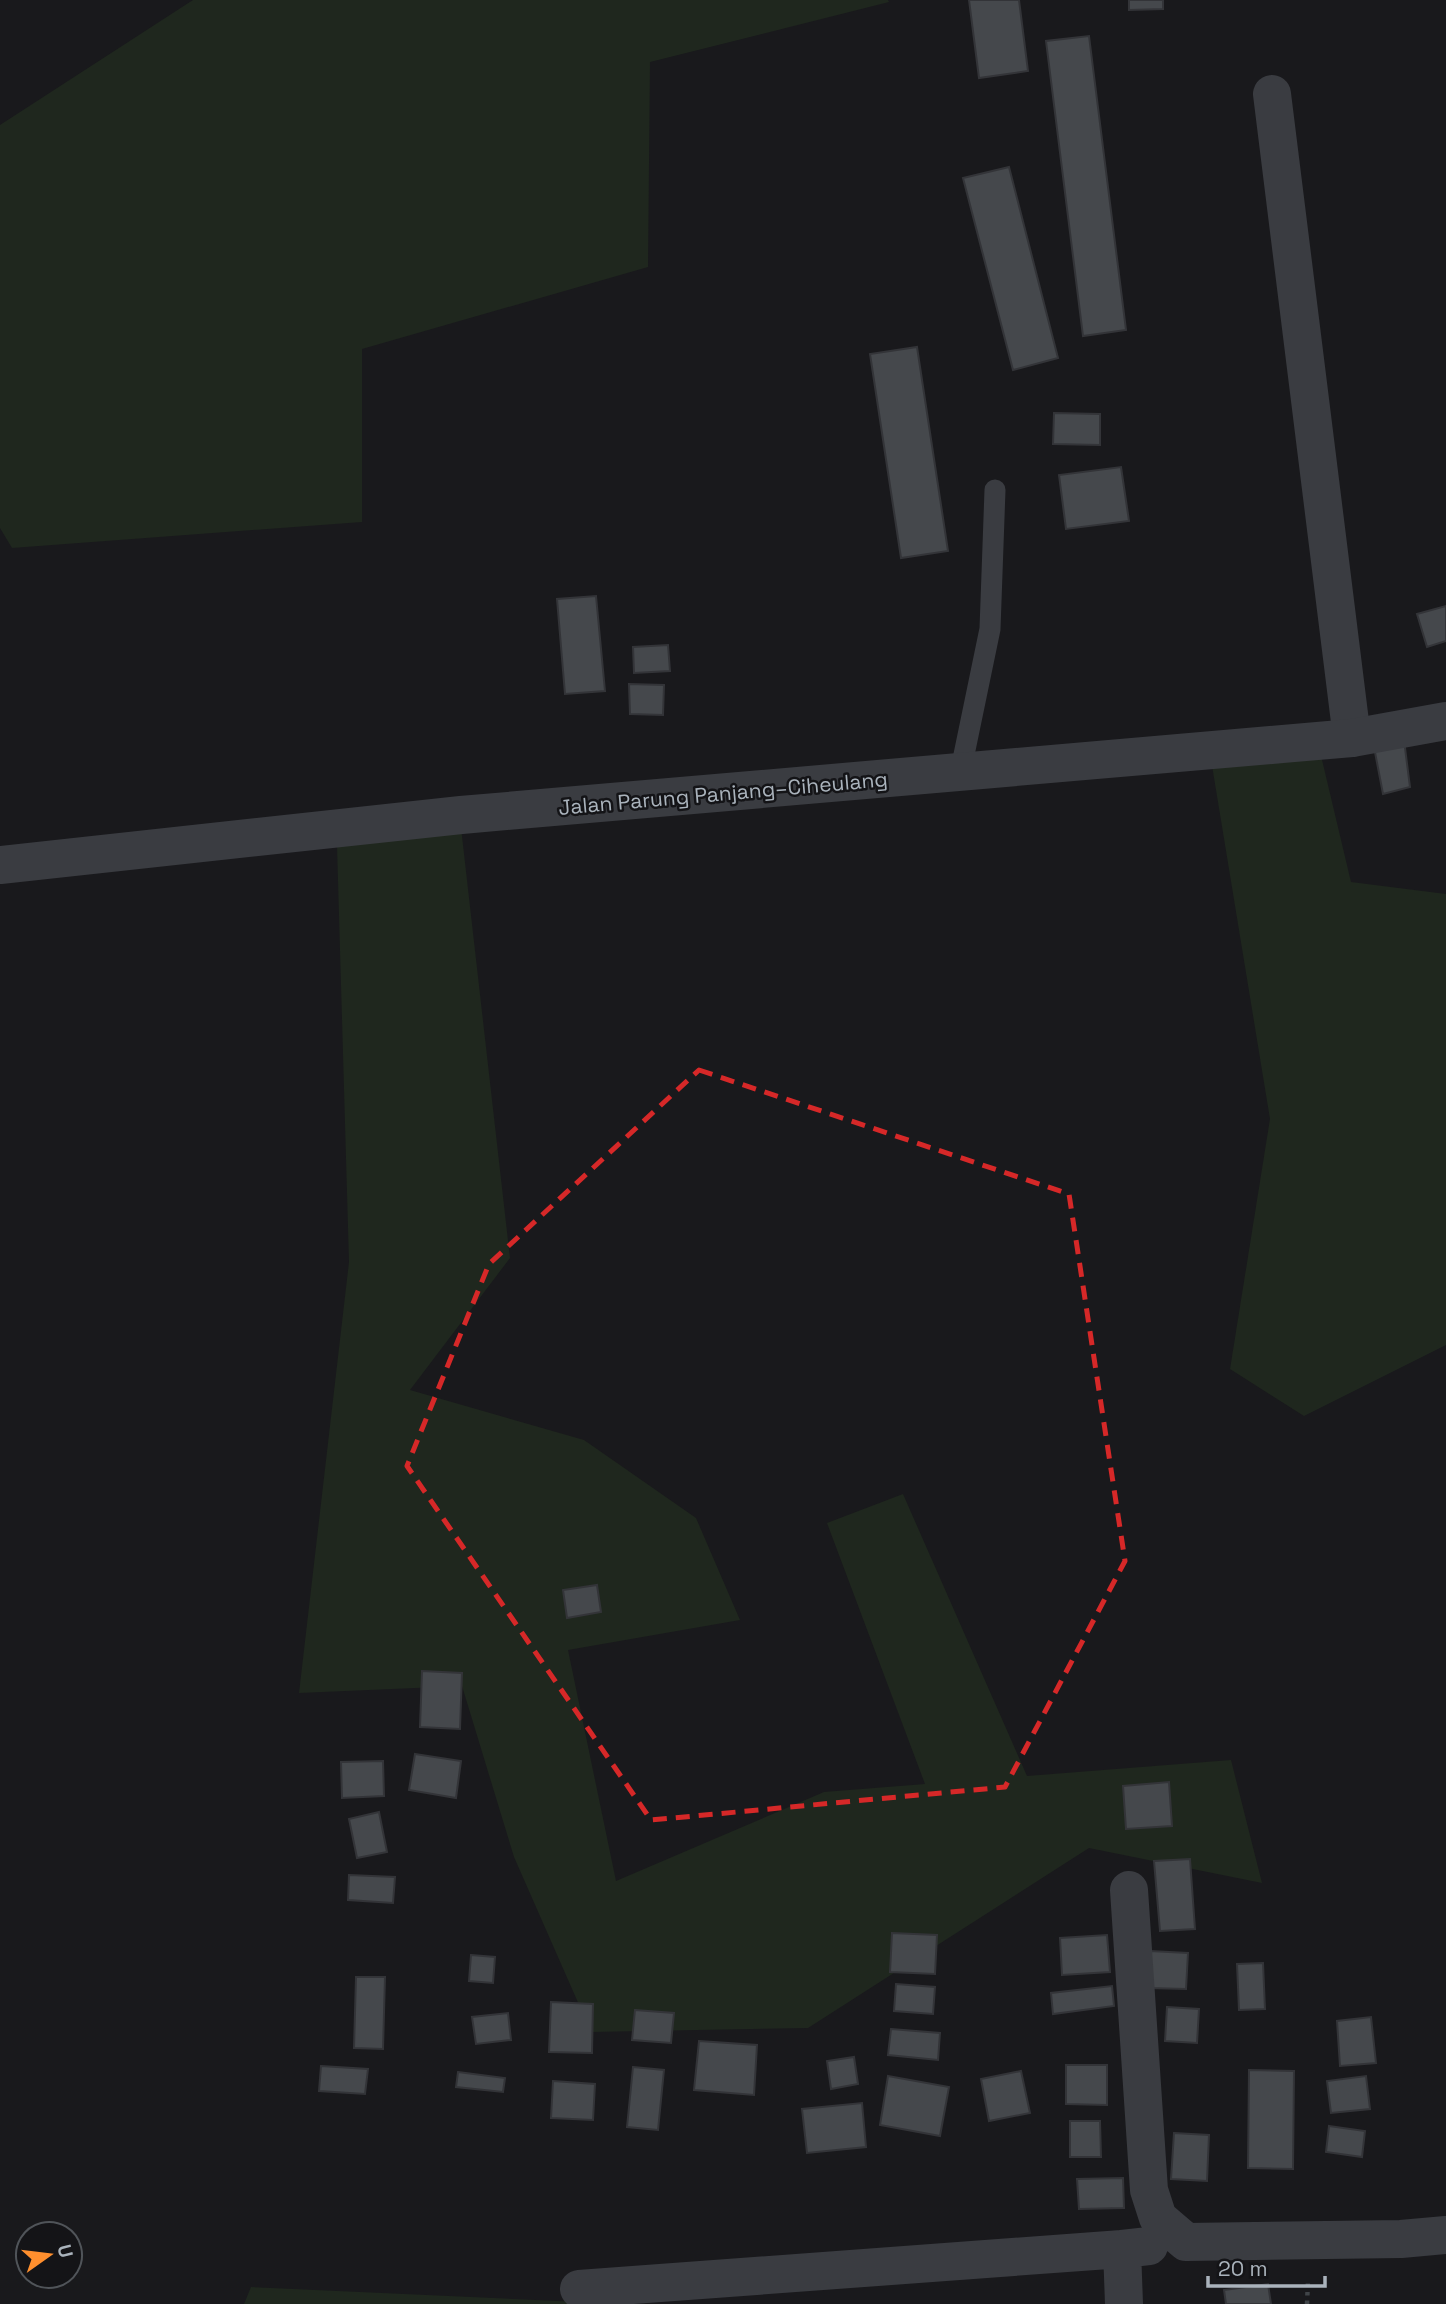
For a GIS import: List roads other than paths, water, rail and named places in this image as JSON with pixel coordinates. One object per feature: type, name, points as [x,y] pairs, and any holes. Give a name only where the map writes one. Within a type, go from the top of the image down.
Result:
[{"type":"street","points":[[1272,94],[1352,738]]},
{"type":"street","name":"Jalan Parung Panjang–Ciheulang","points":[[0,865],[461,815],[960,774],[1352,738],[1446,721]]},
{"type":"street","points":[[1129,1890],[1149,2190],[1158,2218],[1186,2242]]},
{"type":"street","points":[[579,2289],[1186,2242],[1401,2239],[1446,2235]]},
{"type":"street","points":[[1122,2249],[1124,2304]]},
{"type":"lane","points":[[960,774],[990,629],[995,490]]}]
